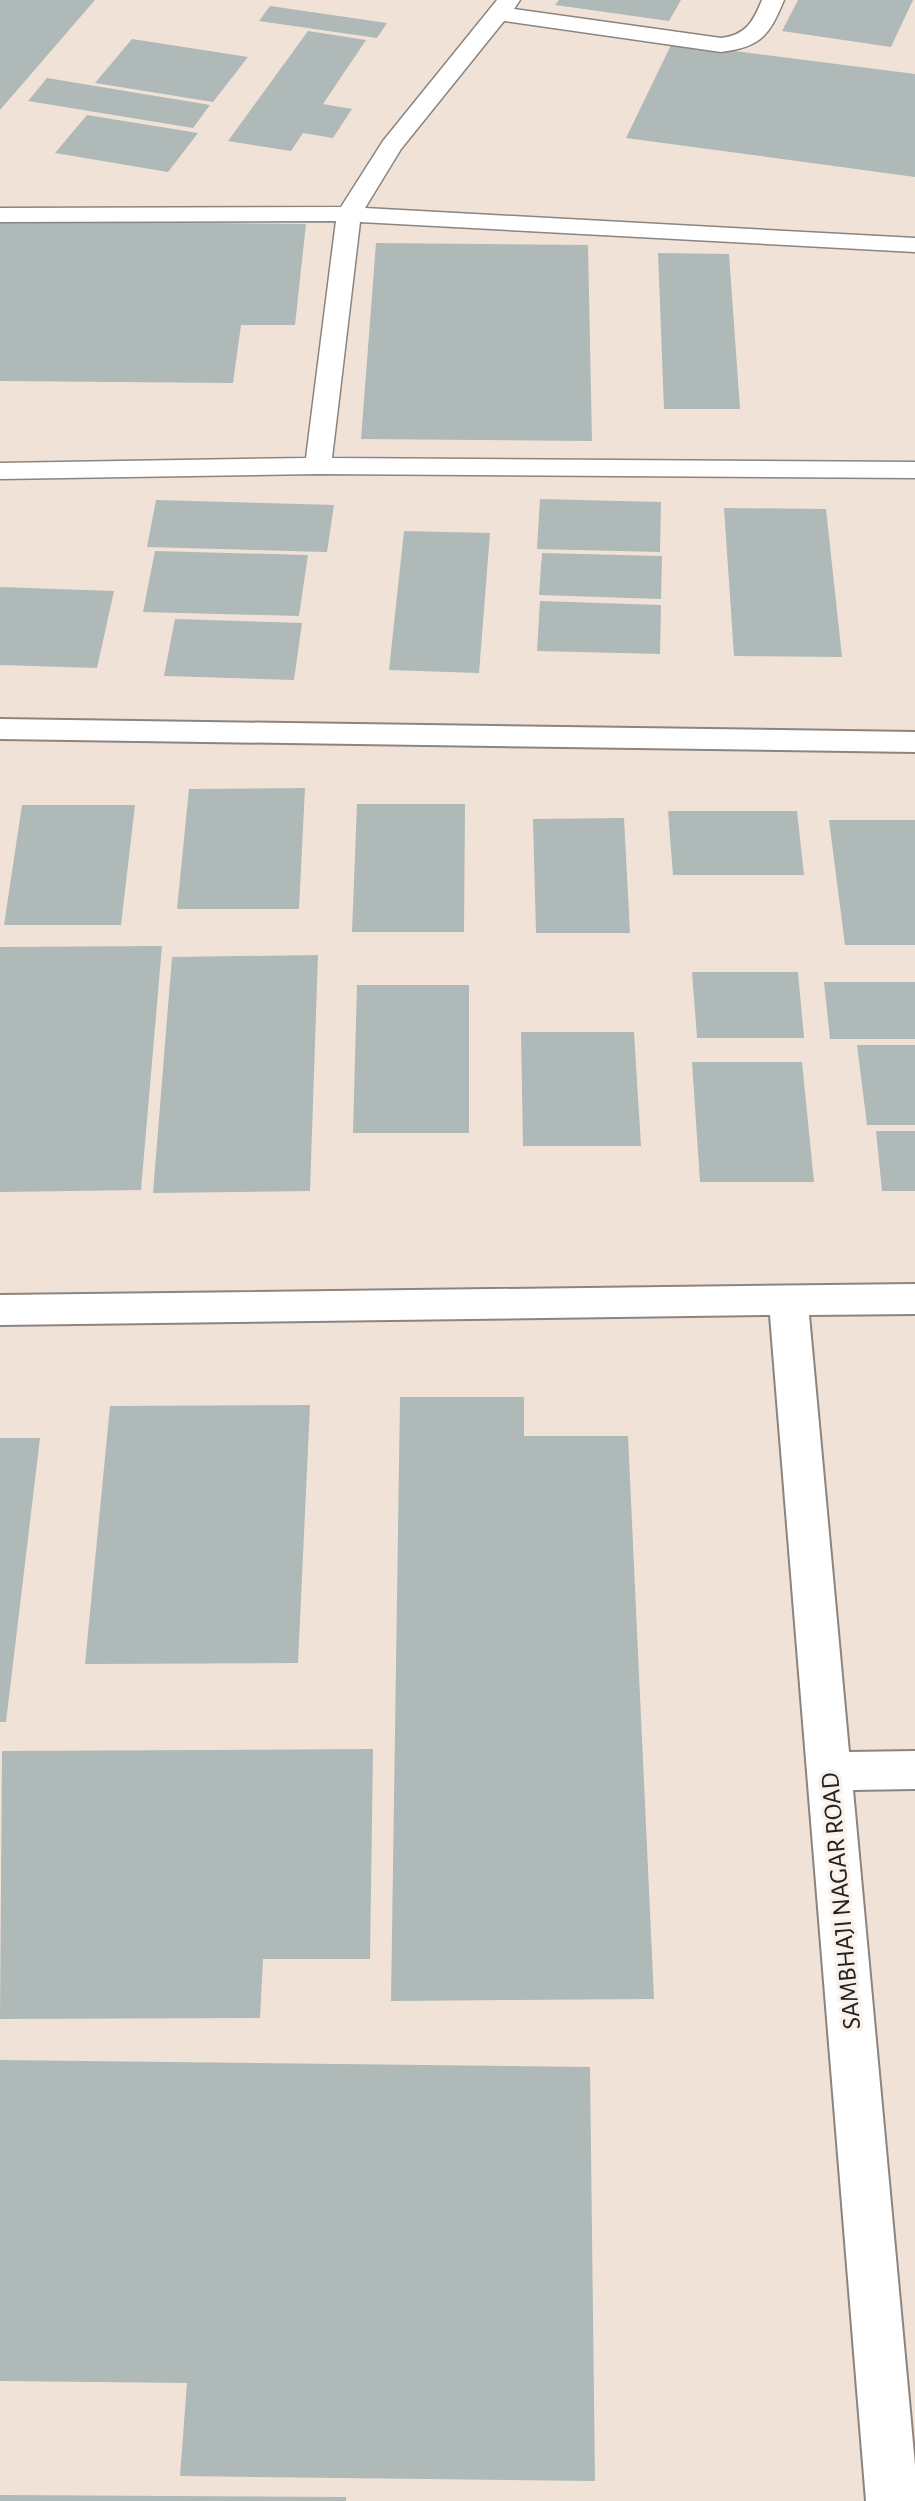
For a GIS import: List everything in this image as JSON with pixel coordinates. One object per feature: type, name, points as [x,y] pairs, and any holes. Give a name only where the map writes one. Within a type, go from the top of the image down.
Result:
[{"type":"street","points":[[0,729],[915,742]]},
{"type":"street","points":[[0,1310],[915,1298]]},
{"type":"street","name":"SAMBHAJI NAGAR ROAD","points":[[788,1300],[892,2501]]},
{"type":"street","points":[[829,1772],[915,1770]]},
{"type":"lane","points":[[318,466],[349,214],[391,146],[503,7],[721,45],[751,39],[760,31],[773,0]]},
{"type":"lane","points":[[0,215],[349,214],[915,245]]},
{"type":"lane","points":[[0,471],[318,466],[897,472],[915,470]]},
{"type":"shaded area","points":[[0,0],[915,0],[915,2501],[0,2501]]},
{"type":"building","points":[[0,0],[95,0],[0,110]]},
{"type":"building","points":[[559,0],[681,0],[669,21],[555,5]]},
{"type":"building","points":[[798,0],[913,0],[891,47],[782,31]]},
{"type":"building","points":[[270,6],[387,23],[377,38],[259,21]]},
{"type":"building","points":[[308,31],[366,40],[323,104],[352,109],[333,138],[303,133],[291,151],[228,141]]},
{"type":"building","points":[[132,39],[248,57],[213,102],[95,83]]},
{"type":"building","points":[[672,43],[915,74],[915,177],[626,138]]},
{"type":"building","points":[[47,78],[210,105],[193,128],[28,101]]},
{"type":"building","points":[[87,115],[198,133],[168,172],[55,153]]},
{"type":"building","points":[[0,221],[306,224],[295,325],[241,325],[233,383],[0,381]]},
{"type":"building","points":[[376,243],[588,245],[592,441],[361,439]]},
{"type":"building","points":[[658,253],[729,254],[740,409],[664,409]]},
{"type":"building","points":[[540,499],[661,502],[660,552],[537,549]]},
{"type":"building","points":[[156,500],[334,505],[327,552],[147,547]]},
{"type":"building","points":[[724,508],[826,509],[842,657],[734,656]]},
{"type":"building","points":[[404,531],[490,533],[479,673],[389,670]]},
{"type":"building","points":[[155,551],[308,555],[299,616],[143,612]]},
{"type":"building","points":[[542,553],[662,556],[661,599],[539,595]]},
{"type":"building","points":[[0,587],[114,591],[97,668],[0,665]]},
{"type":"building","points":[[540,601],[661,605],[660,654],[537,651]]},
{"type":"building","points":[[175,619],[302,623],[294,680],[164,676]]},
{"type":"building","points":[[305,788],[299,909],[177,909],[189,789]]},
{"type":"building","points":[[357,804],[465,804],[464,932],[352,932]]},
{"type":"building","points":[[22,805],[135,805],[121,925],[4,925]]},
{"type":"building","points":[[668,811],[797,811],[804,875],[673,875]]},
{"type":"building","points":[[624,818],[630,933],[536,933],[533,819]]},
{"type":"building","points":[[829,820],[915,820],[915,945],[845,945]]},
{"type":"building","points":[[162,946],[141,1190],[0,1192],[0,947]]},
{"type":"building","points":[[318,955],[310,1191],[153,1193],[172,957]]},
{"type":"building","points":[[692,972],[798,972],[804,1038],[697,1038]]},
{"type":"building","points":[[824,982],[915,982],[915,1039],[830,1039]]},
{"type":"building","points":[[357,985],[469,985],[469,1133],[353,1133]]},
{"type":"building","points":[[521,1032],[634,1032],[641,1146],[523,1146]]},
{"type":"building","points":[[857,1045],[915,1045],[915,1125],[867,1125]]},
{"type":"building","points":[[692,1062],[802,1062],[814,1182],[700,1182]]},
{"type":"building","points":[[876,1131],[915,1131],[915,1191],[882,1191]]},
{"type":"building","points":[[400,1397],[524,1397],[524,1436],[628,1436],[654,1999],[391,2001]]},
{"type":"building","points":[[310,1405],[298,1663],[85,1664],[110,1406]]},
{"type":"building","points":[[0,1438],[40,1438],[6,1722],[0,1722]]},
{"type":"building","points":[[373,1749],[370,1959],[263,1959],[260,2018],[0,2019],[2,1751]]},
{"type":"building","points":[[0,2060],[590,2067],[595,2481],[180,2476],[187,2383],[0,2381]]},
{"type":"building","points":[[0,2495],[346,2497],[346,2501],[0,2501]]}]
